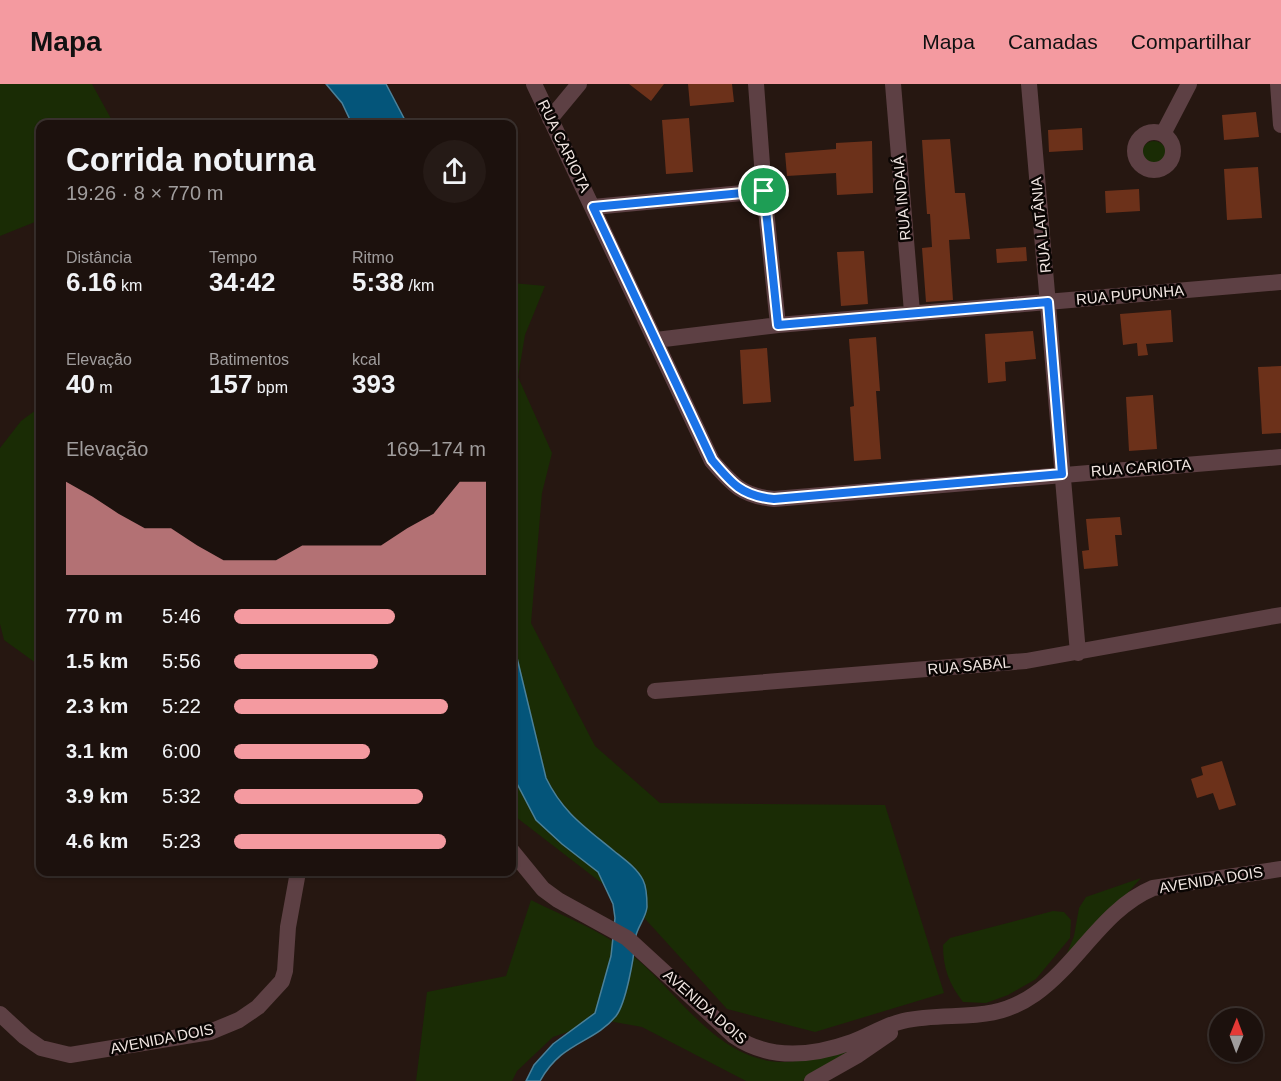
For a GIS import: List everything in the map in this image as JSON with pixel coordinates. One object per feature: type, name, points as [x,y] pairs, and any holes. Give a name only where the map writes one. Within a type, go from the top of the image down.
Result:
[{"type":"street","name":"RUA CARIOTA","points":[[534,84],[712,460],[728,480],[750,495],[774,499],[1281,458]]},
{"type":"street","points":[[550,119],[579,84]]},
{"type":"street","points":[[756,84],[778,325]]},
{"type":"street","name":"RUA INDAIÁ","points":[[893,84],[912,312]]},
{"type":"street","name":"RUA LATÂNIA","points":[[1029,84],[1078,653]]},
{"type":"street","points":[[1163,134],[1189,84]]},
{"type":"street","points":[[1278,84],[1281,125]]},
{"type":"street","points":[[593,207],[764,191]]},
{"type":"street","name":"RUA PUPUNHA","points":[[656,340],[912,312],[1281,282]]},
{"type":"street","name":"RUA SABAL","points":[[655,691],[1014,662],[1078,653],[1281,615]]},
{"type":"street","name":"AVENIDA DOIS","points":[[516,856],[543,889],[558,900],[603,922],[627,938],[721,1025],[751,1048],[783,1054],[819,1050],[851,1042],[903,1021],[977,1017],[1008,1010],[1050,983],[1122,906],[1145,891],[1281,869]]},
{"type":"street","name":"AVENIDA DOIS","points":[[0,1014],[25,1038],[41,1048],[70,1055],[210,1032],[239,1020],[258,1007],[282,981],[285,971],[288,927],[297,876]]},
{"type":"street","points":[[812,1081],[882,1040],[903,1021]]},
{"type":"green space","points":[[0,84],[92,84],[112,120],[36,120],[36,222],[0,236]]},
{"type":"green space","points":[[1154,141],[1163,144],[1166,153],[1163,162],[1154,165],[1145,162],[1142,153],[1145,144]]},
{"type":"green space","points":[[516,283],[545,286],[525,335],[518,377],[552,453],[542,493],[531,623],[595,746],[660,803],[885,805],[944,993],[815,1032],[727,1009],[638,911],[516,817]]},
{"type":"green space","points":[[36,410],[36,663],[4,640],[0,624],[0,448],[21,421]]},
{"type":"green space","points":[[1141,878],[1061,968],[1074,936],[1079,908],[1086,897]]},
{"type":"green space","points":[[531,900],[617,944],[646,967],[716,1035],[735,1049],[756,1058],[780,1062],[806,1059],[834,1052],[886,1033],[802,1081],[746,1081],[642,1027],[603,1020],[553,1037],[517,1071],[512,1081],[416,1081],[427,992],[506,976]]},
{"type":"green space","points":[[1053,911],[1064,912],[1071,920],[1070,938],[1036,979],[1008,995],[986,1003],[963,1002],[948,975],[943,945],[950,938]]},
{"type":"water","points":[[326,84],[386,84],[405,120],[350,120],[342,103]]},
{"type":"water","points":[[516,654],[546,778],[567,810],[637,872],[644,883],[647,901],[646,911],[635,937],[626,991],[616,1016],[598,1032],[558,1058],[540,1081],[526,1081],[534,1065],[553,1044],[595,1013],[611,956],[615,918],[613,904],[598,872],[536,820],[516,782]]},
{"type":"building","points":[[629,84],[664,84],[651,101]]},
{"type":"building","points":[[688,84],[732,84],[734,102],[690,106]]},
{"type":"building","points":[[1256,112],[1259,137],[1224,140],[1222,115]]},
{"type":"building","points":[[689,118],[693,172],[666,174],[662,120]]},
{"type":"building","points":[[1082,128],[1083,150],[1049,152],[1048,130]]},
{"type":"building","points":[[950,139],[955,193],[965,193],[970,239],[949,240],[953,300],[926,302],[922,248],[932,247],[930,214],[927,214],[922,140]]},
{"type":"building","points":[[872,141],[873,193],[837,195],[836,173],[787,176],[785,153],[836,149],[836,143]]},
{"type":"building","points":[[1258,167],[1262,218],[1227,220],[1224,169]]},
{"type":"building","points":[[1139,189],[1140,211],[1106,213],[1105,191]]},
{"type":"building","points":[[1026,247],[1027,261],[997,263],[996,249]]},
{"type":"building","points":[[864,251],[868,304],[841,306],[837,252]]},
{"type":"building","points":[[1171,310],[1173,342],[1146,344],[1148,355],[1138,356],[1137,343],[1123,345],[1120,314]]},
{"type":"building","points":[[1033,331],[1036,359],[1005,362],[1006,381],[988,383],[985,334]]},
{"type":"building","points":[[876,337],[880,391],[876,391],[881,459],[854,461],[850,407],[854,406],[849,339]]},
{"type":"building","points":[[767,348],[771,402],[743,404],[740,350]]},
{"type":"building","points":[[1281,366],[1281,433],[1262,434],[1258,367]]},
{"type":"building","points":[[1153,395],[1157,449],[1129,451],[1126,397]]},
{"type":"building","points":[[1120,517],[1122,535],[1115,535],[1118,566],[1084,569],[1082,551],[1089,550],[1086,519]]},
{"type":"building","points":[[1222,761],[1236,805],[1219,810],[1213,793],[1197,798],[1191,779],[1203,775],[1201,767]]},
{"type":"route","points":[[764,191],[778,325],[1048,302],[1062,474],[774,499],[750,495],[739,490],[728,480],[712,460],[593,207],[764,191]]}]
